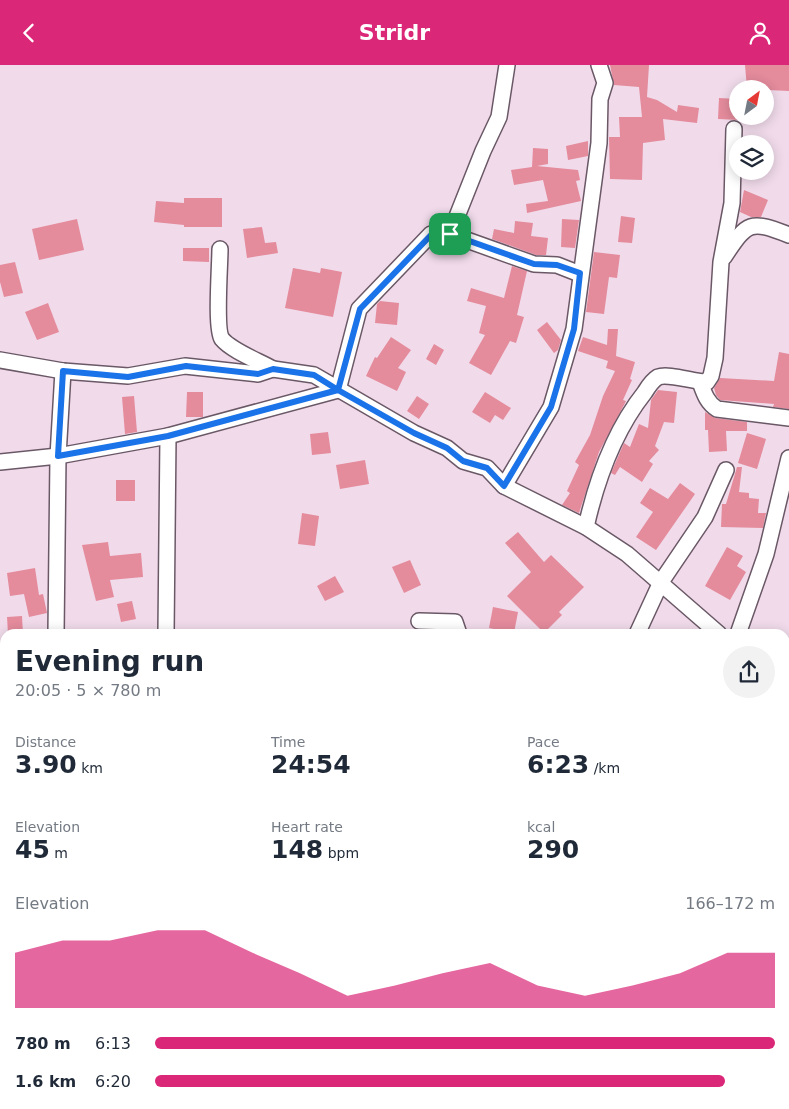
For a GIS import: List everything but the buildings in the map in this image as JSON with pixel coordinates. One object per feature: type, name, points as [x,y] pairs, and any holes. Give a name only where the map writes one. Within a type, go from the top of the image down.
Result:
[{"type":"street","points":[[450,234],[483,151],[499,117],[507,65]]},
{"type":"street","points":[[504,486],[551,407],[574,329],[580,273],[592,204],[599,143],[600,99],[605,83],[599,65]]},
{"type":"street","points":[[586,527],[604,463],[633,406],[657,378],[664,376],[700,382],[707,381],[712,376],[715,358],[721,262],[732,203],[734,129]]},
{"type":"street","points":[[721,262],[735,241],[747,228],[760,225],[789,235]]},
{"type":"street","points":[[338,390],[360,309],[432,234],[441,232],[450,234],[534,264],[557,265],[580,273]]},
{"type":"street","points":[[220,249],[218,325],[221,338],[232,347],[273,369],[314,375],[414,433],[447,448],[463,461],[487,468],[504,486],[586,527],[627,554],[713,629]]},
{"type":"street","points":[[0,360],[63,371],[128,377],[186,366],[258,374],[273,369]]},
{"type":"street","points":[[56,629],[58,456],[63,371]]},
{"type":"street","points":[[700,382],[711,406],[717,409],[789,418]]},
{"type":"street","points":[[0,462],[58,456],[168,436],[338,390]]},
{"type":"street","points":[[166,629],[168,436]]},
{"type":"street","points":[[740,629],[766,554],[789,458]]},
{"type":"street","points":[[639,629],[661,582],[705,517],[726,470]]},
{"type":"street","points":[[419,621],[455,622],[457,629]]},
{"type":"route","points":[[450,234],[441,232],[432,234],[373,293],[360,309],[355,321],[338,390],[314,375],[273,369],[258,374],[186,366],[128,377],[63,371],[58,456],[168,436],[338,390],[414,433],[447,448],[463,461],[487,468],[504,486],[518,461],[540,429],[551,407],[562,376],[574,329],[580,273],[557,265],[534,264],[450,234]]}]
